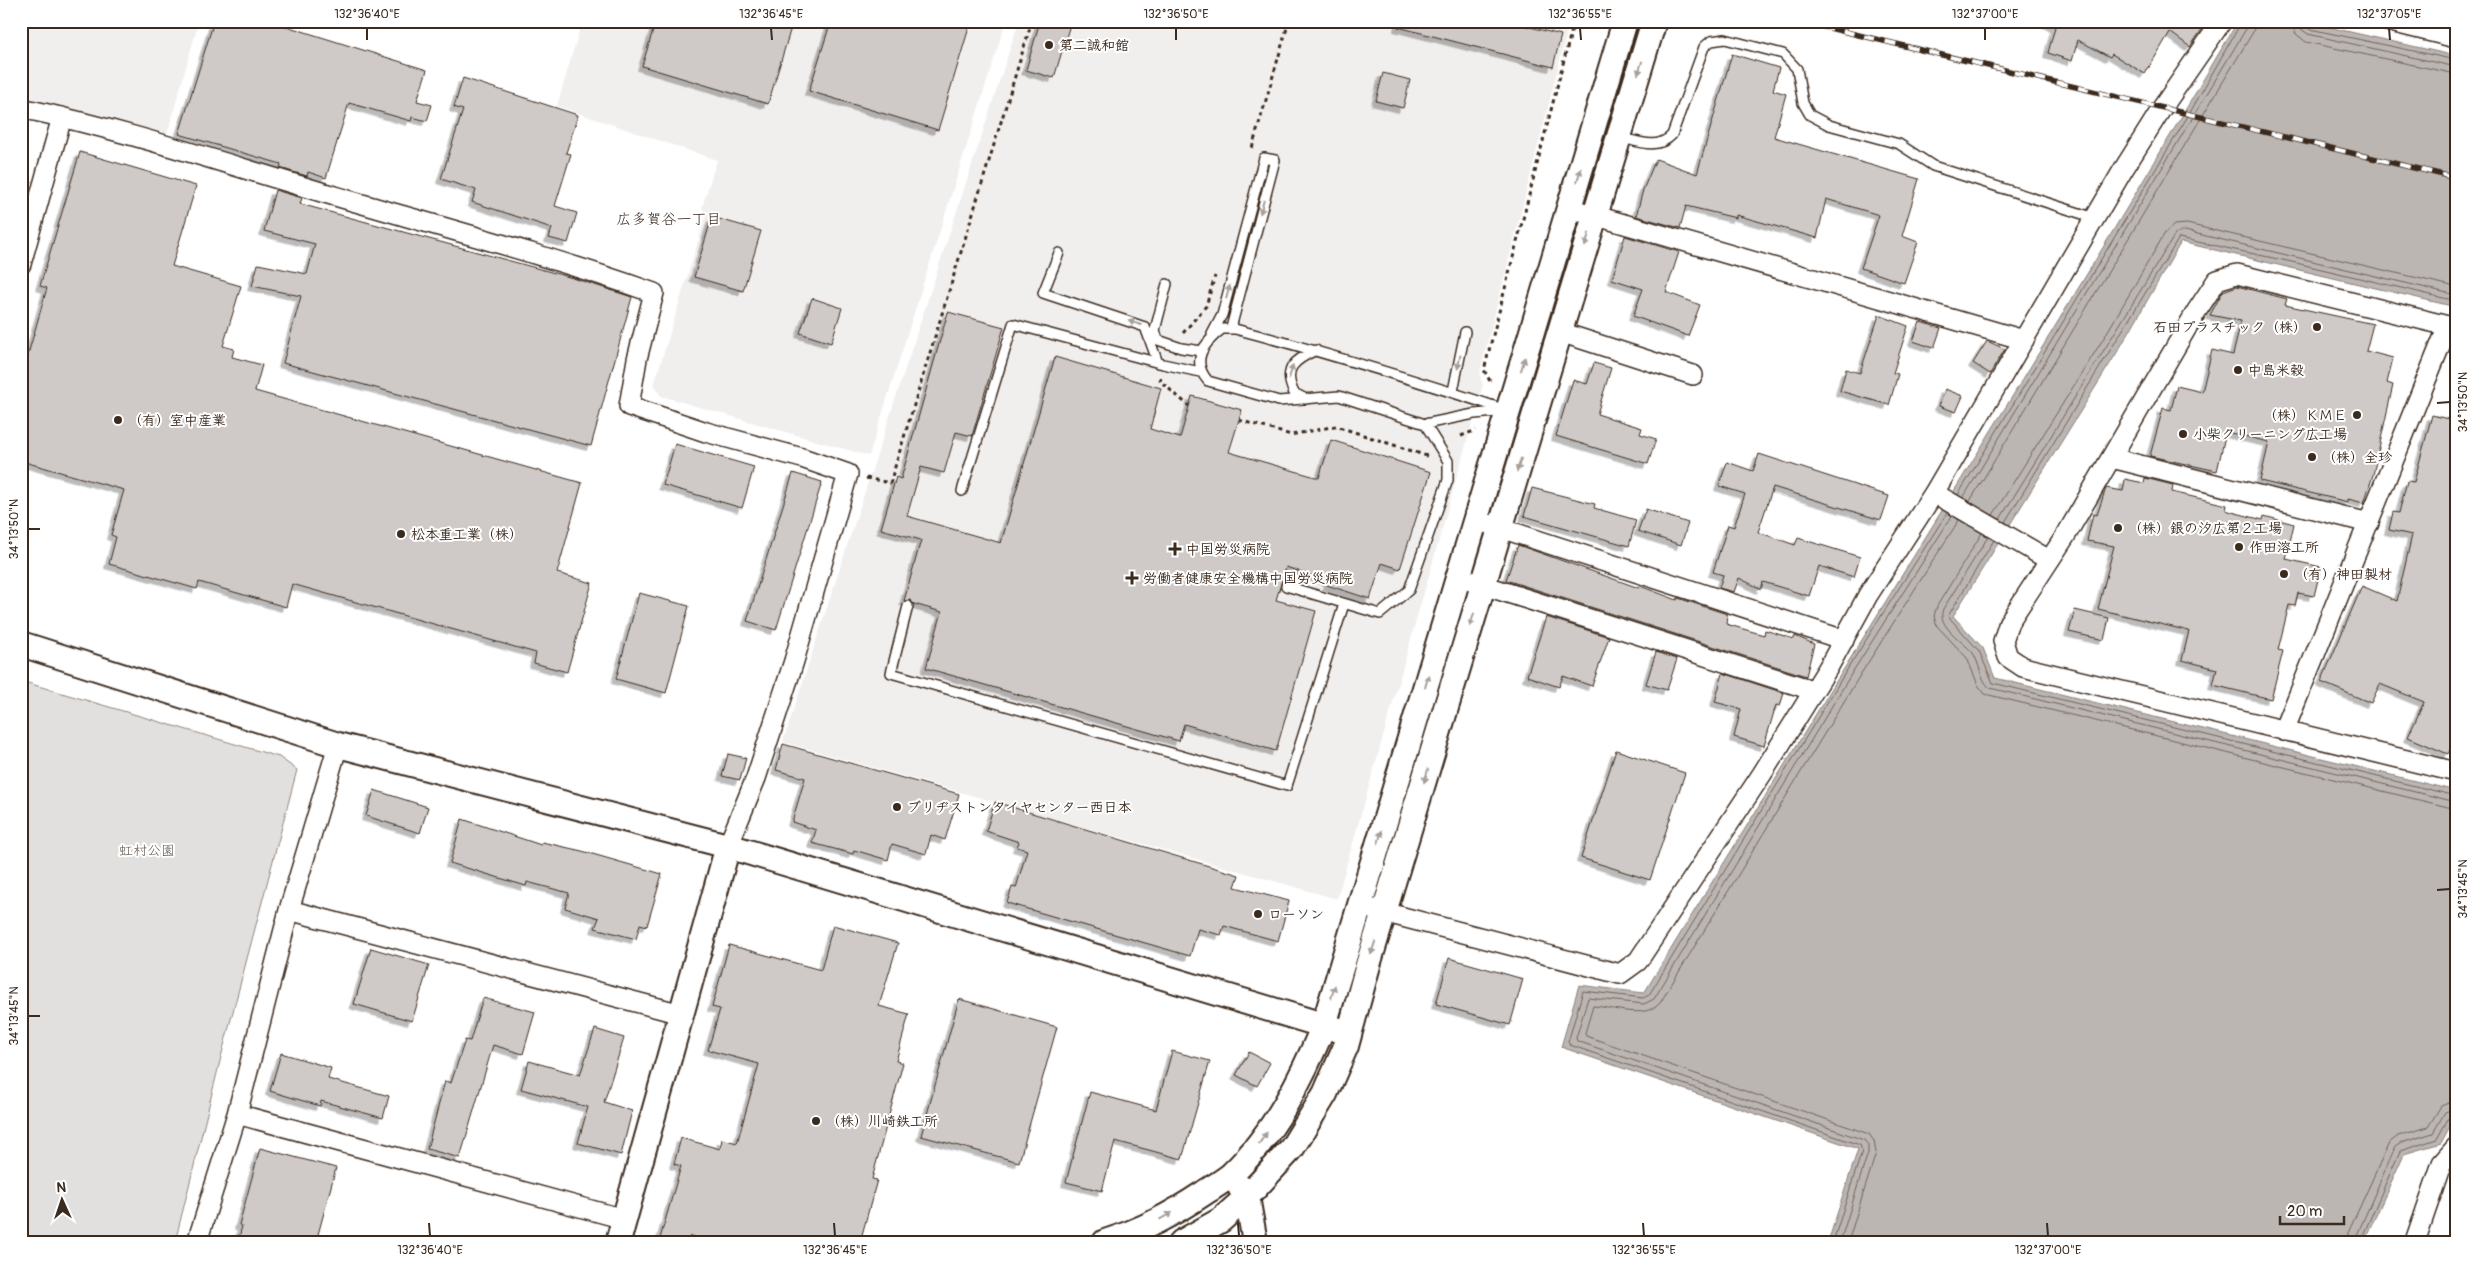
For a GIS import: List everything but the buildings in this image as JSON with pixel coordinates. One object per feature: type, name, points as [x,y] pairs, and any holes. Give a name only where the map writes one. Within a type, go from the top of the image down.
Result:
[{"type":"street","points":[[1105,1242],[1140,1230],[1182,1208],[1232,1175],[1261,1142],[1295,1088],[1324,1025],[1625,21]]},
{"type":"street","points":[[1182,1242],[1221,1220],[1247,1197],[1292,1148],[1324,1094],[1349,1033],[1654,21]]},
{"type":"street","points":[[1360,905],[1620,974],[1638,961],[1762,774],[1844,640],[1868,595],[1934,493],[2095,218],[2162,108],[2222,21]]},
{"type":"street","points":[[2387,21],[2456,38]]},
{"type":"street","points":[[21,108],[62,117],[580,268],[654,293],[637,359],[629,406],[706,432],[802,458],[848,474],[794,661],[756,778],[728,846],[618,1242]]},
{"type":"street","points":[[21,264],[62,117]]},
{"type":"street","points":[[1569,208],[2024,340]]},
{"type":"street","points":[[2284,731],[2452,327],[2237,274],[2217,280],[2196,312],[2112,458],[2009,622],[2003,641],[2008,657],[2023,667],[2284,731],[2456,772]]},
{"type":"street","points":[[1560,332],[1693,375]]},
{"type":"street","points":[[1509,411],[1533,418]]},
{"type":"street","points":[[2112,458],[2369,523]]},
{"type":"street","points":[[1934,493],[2049,560]]},
{"type":"street","points":[[1476,520],[1844,640]]},
{"type":"street","points":[[1458,577],[1812,690]]},
{"type":"street","points":[[21,644],[338,745],[728,846],[1349,1033]]},
{"type":"street","points":[[197,1242],[237,1114],[290,910],[338,745]]},
{"type":"street","points":[[290,910],[681,1014]]},
{"type":"street","points":[[237,1114],[624,1219]]},
{"type":"street","points":[[2415,1242],[2442,1163],[2456,1147]]},
{"type":"street","points":[[1232,1175],[1247,1197],[1255,1242]]},
{"type":"lane","points":[[1619,137],[1650,145],[1664,143],[1672,135],[1704,47],[1711,41],[1725,39],[1783,54],[1797,69],[1803,104],[1810,115],[1829,125],[1899,144],[1933,166],[2095,218]]},
{"type":"lane","points":[[1200,372],[1202,351],[1211,338],[1222,315],[1264,158],[1275,160],[1231,328]]},
{"type":"lane","points":[[1058,253],[1043,293],[1144,327],[1161,363]]},
{"type":"lane","points":[[1167,284],[1156,330],[1158,340],[1172,346],[1202,351]]},
{"type":"lane","points":[[962,491],[1013,324],[1200,372],[1208,381],[1279,401],[1339,396],[1425,424],[1474,414],[1509,411]]},
{"type":"lane","points":[[1211,338],[1222,328],[1231,328],[1316,350],[1452,391],[1509,411]]},
{"type":"lane","points":[[1452,391],[1466,332]]},
{"type":"lane","points":[[1306,399],[1294,393],[1289,382],[1290,369],[1298,359],[1316,350]]},
{"type":"lane","points":[[1286,586],[1380,614],[1408,590],[1448,480],[1448,461],[1425,424]]},
{"type":"lane","points":[[908,606],[891,673],[1287,786],[1344,604]]},
{"type":"path","points":[[848,474],[890,483],[1032,21]]},
{"type":"path","points":[[1250,154],[1289,21]]},
{"type":"path","points":[[1490,382],[1484,370],[1574,21]]},
{"type":"path","points":[[1172,346],[1206,306],[1217,268]]},
{"type":"path","points":[[1161,363],[1160,381],[1190,406]]},
{"type":"path","points":[[1239,420],[1291,435],[1336,426],[1427,456]]},
{"type":"path","points":[[1461,436],[1476,430]]},
{"type":"shaded area","points":[[21,21],[199,21],[166,138],[21,98]]},
{"type":"shaded area","points":[[582,21],[1006,21],[869,456],[661,396],[654,385],[706,215],[702,207],[717,160],[557,106]]},
{"type":"shaded area","name":"労働者健康安全機構中国労災病院","points":[[1019,21],[1570,21],[1481,368],[1480,377],[1483,385],[1337,899],[783,742]]},
{"type":"green space","name":"虹村公園","points":[[21,681],[279,757],[297,770],[222,1053],[175,1242],[21,1242]]},
{"type":"water","points":[[2238,21],[2302,21],[2456,56],[2456,307],[2181,242],[2121,346],[1953,616],[1983,648],[1995,678],[2456,791],[2456,1115],[2441,1143],[2404,1154],[2364,1242],[1828,1242],[1858,1149],[1561,1047],[1579,985],[1644,993],[2092,266]]},
{"type":"railway","points":[[1800,21],[2456,178]]},
{"type":"place","name":"第二誠和館","points":[[1049,45]]},
{"type":"place","name":"石田プラスチック（株）","points":[[2317,327]]},
{"type":"place","name":"中島米穀","points":[[2238,370]]},
{"type":"place","name":"（株）ＫＭＥ","points":[[2357,415]]},
{"type":"place","name":"（有）室中産業","points":[[118,420]]},
{"type":"place","name":"小柴クリーニング広工場","points":[[2183,434]]},
{"type":"place","name":"（株）全珍","points":[[2312,457]]},
{"type":"place","name":"（株）銀の汐広第２工場","points":[[2118,528]]},
{"type":"place","name":"松本重工業（株）","points":[[401,534]]},
{"type":"place","name":"作田溶工所","points":[[2239,547]]},
{"type":"place","name":"中国労災病院","points":[[1175,549]]},
{"type":"place","name":"（有）神田製材","points":[[2284,574]]},
{"type":"place","name":"労働者健康安全機構中国労災病院","points":[[1132,578]]},
{"type":"place","name":"ブリヂストンタイヤセンター西日本","points":[[897,807]]},
{"type":"place","name":"ローソン","points":[[1258,914]]},
{"type":"place","name":"（株）川崎鉄工所","points":[[816,1121]]},
{"type":"district","name":"広多賀谷一丁目","points":[[669,219]]}]
